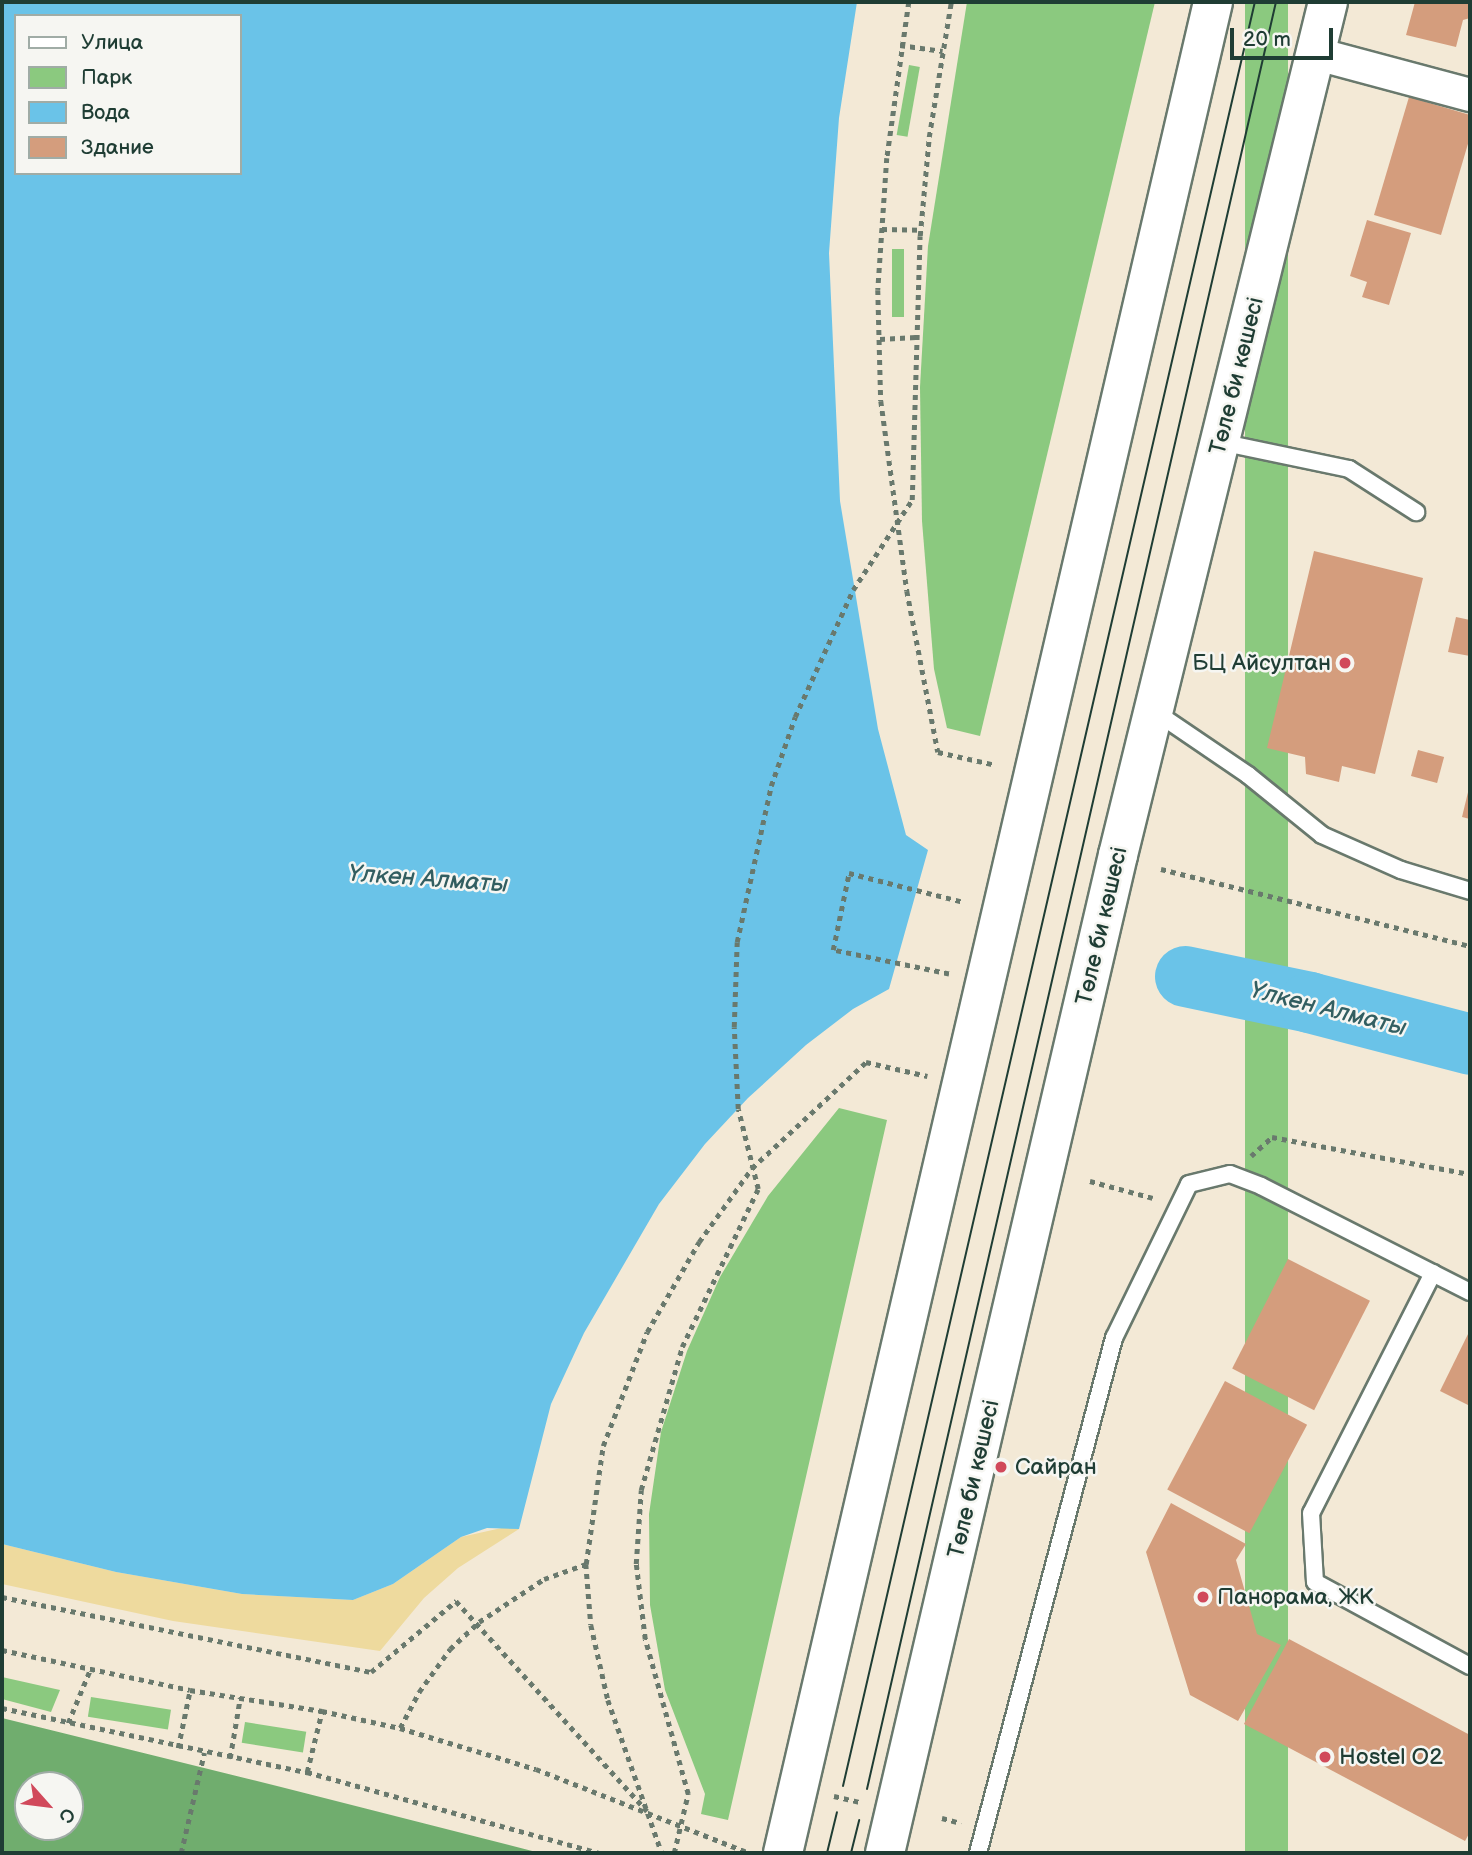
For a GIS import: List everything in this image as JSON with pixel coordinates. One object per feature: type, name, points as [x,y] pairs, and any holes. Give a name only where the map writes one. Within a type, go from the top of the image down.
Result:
[{"type":"main road","points":[[765,1853],[969,1056],[1213,2]]},
{"type":"main road","name":"Төле би көшесі","points":[[885,1853],[1154,712],[1328,2]]},
{"type":"street","points":[[1317,54],[1470,95]]},
{"type":"lane","points":[[1220,442],[1349,469],[1416,512]]},
{"type":"lane","points":[[1154,712],[1248,775],[1322,835],[1401,870],[1470,891]]},
{"type":"lane","points":[[978,1853],[1115,1338],[1189,1184],[1230,1174],[1470,1292]]},
{"type":"lane","points":[[1433,1273],[1311,1513],[1315,1582],[1470,1666]]},
{"type":"path","points":[[908,2],[900,45],[882,229],[881,401],[900,516],[909,604],[938,752],[996,765]]},
{"type":"path","points":[[674,1853],[688,1794],[642,1614],[636,1564],[641,1490],[682,1347],[758,1189],[738,1109],[734,1027],[737,942],[753,860],[795,717],[853,590],[912,500],[921,230],[929,138],[951,2]]},
{"type":"path","points":[[900,45],[943,51]]},
{"type":"path","points":[[882,229],[921,230]]},
{"type":"path","points":[[880,339],[916,337]]},
{"type":"path","points":[[1161,869],[1470,946]]},
{"type":"path","points":[[949,974],[833,950],[849,873],[964,902]]},
{"type":"path","points":[[662,1853],[608,1700],[591,1625],[586,1564],[603,1446],[647,1332],[699,1242],[752,1168],[866,1062],[928,1076]]},
{"type":"path","points":[[1230,1174],[1272,1137],[1470,1174]]},
{"type":"path","points":[[1090,1181],[1179,1205]]},
{"type":"path","points":[[400,1728],[419,1692],[450,1649],[478,1622],[544,1579],[586,1564]]},
{"type":"path","points":[[2,1597],[371,1672],[456,1601],[478,1622],[646,1811]]},
{"type":"path","points":[[2,1650],[190,1690],[400,1728],[536,1769],[681,1825],[765,1853]]},
{"type":"path","points":[[68,1723],[90,1670]]},
{"type":"path","points":[[178,1748],[190,1690]]},
{"type":"path","points":[[230,1758],[240,1699]]},
{"type":"path","points":[[2,1708],[178,1748],[307,1772],[599,1853]]},
{"type":"path","points":[[307,1772],[322,1712]]},
{"type":"path","points":[[181,1853],[204,1753]]},
{"type":"path","points":[[830,1795],[863,1802]]},
{"type":"green space","points":[[967,2],[1155,2],[980,736],[947,728],[934,669],[922,521],[920,387],[928,246]]},
{"type":"green space","points":[[1245,2],[1288,2],[1288,1853],[1245,1853]]},
{"type":"green space","points":[[909,65],[920,67],[908,137],[897,135]]},
{"type":"green space","points":[[892,249],[904,249],[904,317],[892,317]]},
{"type":"green space","points":[[839,1108],[887,1120],[728,1820],[701,1814],[705,1794],[665,1690],[650,1605],[649,1514],[661,1432],[687,1351],[720,1277],[768,1196]]},
{"type":"green space","points":[[2,1677],[60,1690],[51,1712],[2,1699]]},
{"type":"green space","points":[[91,1697],[171,1710],[168,1729],[88,1717]]},
{"type":"green space","points":[[2,1718],[281,1787],[540,1853],[2,1853]]},
{"type":"green space","points":[[245,1722],[306,1732],[303,1752],[242,1743]]},
{"type":"sand","points":[[506,1527],[519,1529],[458,1568],[424,1598],[380,1651],[173,1621],[2,1584],[2,1544],[116,1572],[242,1594],[353,1600],[393,1584],[461,1537]]},
{"type":"water","points":[[2,2],[857,2],[839,118],[829,253],[840,501],[878,729],[906,835],[928,850],[889,989],[853,1009],[806,1045],[748,1098],[705,1144],[659,1204],[584,1333],[551,1404],[519,1529],[487,1528],[461,1537],[393,1584],[353,1600],[242,1594],[116,1572],[2,1544]]},
{"type":"building","points":[[1415,2],[1470,2],[1470,18],[1463,20],[1456,47],[1406,35]]},
{"type":"building","points":[[1409,97],[1470,115],[1470,137],[1441,235],[1374,215]]},
{"type":"building","points":[[1367,220],[1411,233],[1389,305],[1362,297],[1367,282],[1350,276]]},
{"type":"building","name":"БЦ Айсултан","points":[[1314,551],[1423,578],[1375,774],[1342,766],[1339,782],[1306,774],[1305,757],[1267,748]]},
{"type":"building","points":[[1456,617],[1470,620],[1470,656],[1448,652]]},
{"type":"building","points":[[1418,750],[1444,757],[1437,783],[1411,776]]},
{"type":"building","points":[[1470,788],[1470,819],[1462,817]]},
{"type":"building","points":[[1288,1259],[1370,1301],[1314,1410],[1232,1369]]},
{"type":"building","points":[[1470,1330],[1470,1406],[1440,1391]]},
{"type":"building","points":[[1225,1381],[1307,1425],[1249,1533],[1167,1490]]},
{"type":"building","name":"Панорама, ЖК","points":[[1171,1503],[1246,1544],[1236,1560],[1257,1634],[1281,1645],[1238,1721],[1190,1695],[1146,1552]]},
{"type":"building","points":[[1289,1639],[1470,1735],[1470,1832],[1465,1841],[1244,1724]]},
{"type":"waterway","name":"Үлкен Алматы","points":[[1185,976],[1309,1002],[1470,1044]]},
{"type":"tram line","points":[[843,1786],[1255,2]]},
{"type":"tram line","points":[[867,1789],[1276,2]]},
{"type":"tram line","points":[[827,1853],[837,1812]]},
{"type":"tram line","points":[[851,1853],[859,1820]]},
{"type":"place","name":"БЦ Айсултан","points":[[1345,663]]},
{"type":"place","name":"Сайран","points":[[1001,1467]]},
{"type":"place","name":"Панорама, ЖК","points":[[1203,1597]]},
{"type":"place","name":"Hostel O2","points":[[1325,1757]]}]
